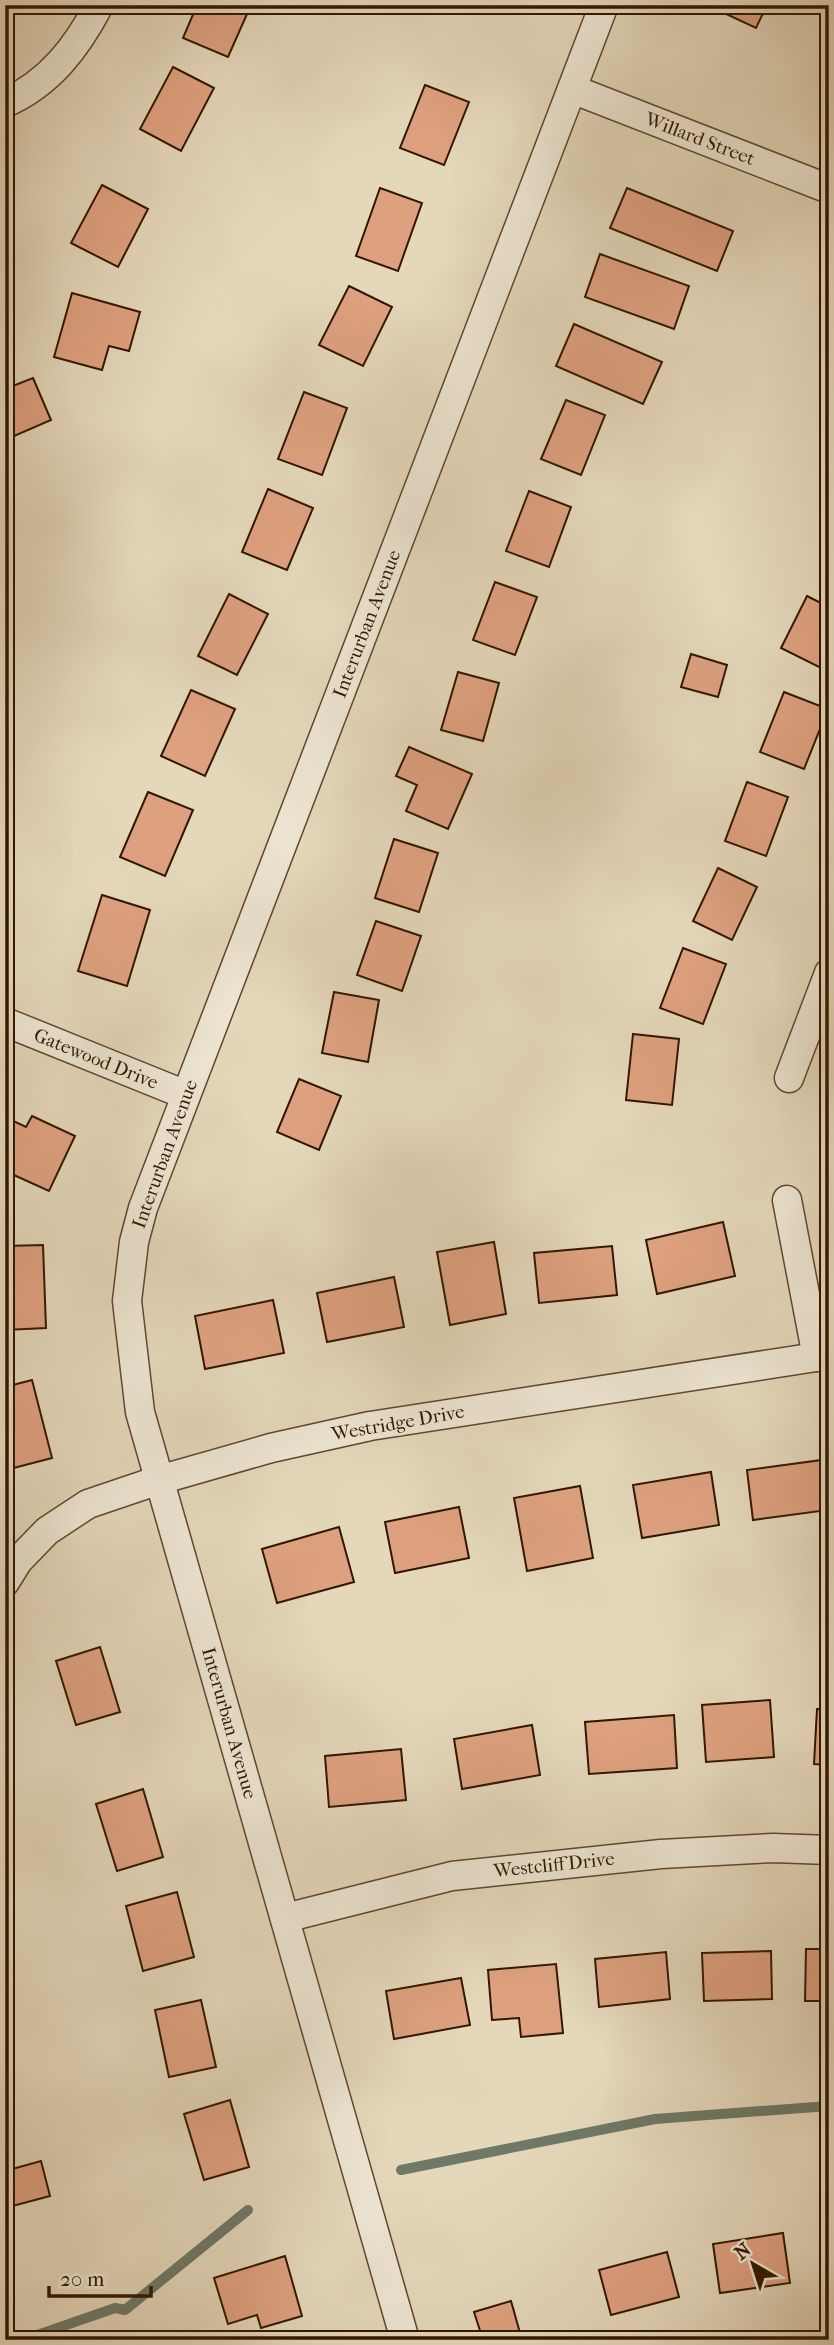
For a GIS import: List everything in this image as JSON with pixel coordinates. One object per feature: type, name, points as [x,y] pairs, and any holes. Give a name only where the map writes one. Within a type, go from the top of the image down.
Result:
[{"type":"street","points":[[5,103],[19,97],[54,71],[83,37],[99,5]]},
{"type":"street","name":"Interurban Avenue","points":[[405,2340],[140,1412],[127,1301],[134,1242],[143,1208],[604,5]]},
{"type":"street","name":"Willard Street","points":[[572,89],[829,189]]},
{"type":"street","points":[[789,1078],[829,973]]},
{"type":"street","name":"Gatewood Drive","points":[[5,1022],[186,1095]]},
{"type":"street","points":[[787,1200],[823,1356]]},
{"type":"street","name":"Westridge Drive","points":[[5,1582],[18,1561],[47,1531],[88,1504],[159,1480],[271,1448],[370,1426],[823,1356]]},
{"type":"street","name":"Westcliff Drive","points":[[285,1918],[453,1876],[661,1854],[773,1848],[829,1850]]},
{"type":"building","points":[[197,5],[251,5],[228,57],[183,38]]},
{"type":"building","points":[[707,5],[767,5],[756,28]]},
{"type":"building","points":[[173,67],[214,88],[181,151],[140,129]]},
{"type":"building","points":[[425,85],[469,102],[444,165],[400,148]]},
{"type":"building","points":[[102,185],[148,209],[118,267],[71,243]]},
{"type":"building","points":[[380,188],[422,203],[398,271],[356,256]]},
{"type":"building","points":[[627,188],[733,231],[717,271],[610,228]]},
{"type":"building","points":[[600,254],[689,286],[674,329],[585,297]]},
{"type":"building","points":[[349,286],[392,307],[363,366],[319,345]]},
{"type":"building","points":[[72,293],[140,312],[129,351],[109,346],[102,370],[54,357]]},
{"type":"building","points":[[574,324],[662,362],[643,404],[556,366]]},
{"type":"building","points":[[33,378],[51,420],[5,440],[5,389]]},
{"type":"building","points":[[304,392],[347,408],[322,475],[278,459]]},
{"type":"building","points":[[566,400],[605,415],[581,475],[541,459]]},
{"type":"building","points":[[268,489],[313,508],[287,570],[242,552]]},
{"type":"building","points":[[529,491],[571,507],[549,567],[506,551]]},
{"type":"building","points":[[495,582],[537,597],[515,655],[473,640]]},
{"type":"building","points":[[229,594],[268,614],[237,675],[198,656]]},
{"type":"building","points":[[807,596],[829,607],[829,672],[781,648]]},
{"type":"building","points":[[691,654],[727,665],[718,697],[681,687]]},
{"type":"building","points":[[458,672],[499,683],[483,741],[441,730]]},
{"type":"building","points":[[191,690],[235,709],[205,776],[161,756]]},
{"type":"building","points":[[784,692],[828,709],[804,769],[760,752]]},
{"type":"building","points":[[409,747],[472,774],[448,829],[406,811],[417,785],[396,776]]},
{"type":"building","points":[[747,782],[788,797],[766,856],[725,841]]},
{"type":"building","points":[[148,792],[193,810],[165,876],[120,857]]},
{"type":"building","points":[[394,839],[438,853],[419,912],[375,898]]},
{"type":"building","points":[[718,868],[757,887],[732,940],[693,921]]},
{"type":"building","points":[[102,895],[150,910],[127,986],[78,971]]},
{"type":"building","points":[[376,921],[421,936],[402,991],[357,975]]},
{"type":"building","points":[[683,948],[726,964],[703,1024],[660,1008]]},
{"type":"building","points":[[334,992],[379,1000],[368,1062],[322,1053]]},
{"type":"building","points":[[633,1034],[679,1039],[672,1105],[626,1100]]},
{"type":"building","points":[[299,1079],[341,1096],[319,1150],[277,1132]]},
{"type":"building","points":[[32,1116],[75,1136],[49,1191],[5,1171],[5,1117],[26,1127]]},
{"type":"building","points":[[723,1222],[735,1276],[657,1294],[646,1240]]},
{"type":"building","points":[[494,1242],[506,1314],[450,1325],[437,1252]]},
{"type":"building","points":[[43,1245],[46,1328],[5,1330],[5,1246]]},
{"type":"building","points":[[612,1246],[617,1295],[539,1303],[534,1253]]},
{"type":"building","points":[[394,1277],[404,1327],[327,1342],[317,1293]]},
{"type":"building","points":[[273,1300],[284,1353],[205,1369],[195,1316]]},
{"type":"building","points":[[32,1380],[52,1458],[6,1470],[5,1387]]},
{"type":"building","points":[[822,1460],[828,1510],[753,1520],[747,1470]]},
{"type":"building","points":[[711,1472],[719,1525],[642,1538],[633,1485]]},
{"type":"building","points":[[580,1486],[593,1558],[527,1571],[514,1498]]},
{"type":"building","points":[[459,1507],[469,1558],[395,1573],[385,1522]]},
{"type":"building","points":[[339,1527],[354,1582],[277,1603],[262,1549]]},
{"type":"building","points":[[100,1647],[120,1712],[76,1725],[56,1661]]},
{"type":"building","points":[[770,1700],[774,1757],[706,1762],[702,1705]]},
{"type":"building","points":[[817,1709],[829,1710],[829,1765],[814,1764]]},
{"type":"building","points":[[674,1715],[677,1768],[589,1774],[585,1722]]},
{"type":"building","points":[[532,1725],[540,1775],[462,1789],[454,1739]]},
{"type":"building","points":[[401,1749],[406,1800],[329,1807],[325,1756]]},
{"type":"building","points":[[143,1789],[163,1857],[117,1871],[96,1804]]},
{"type":"building","points":[[177,1892],[194,1957],[143,1971],[126,1906]]},
{"type":"building","points":[[806,1949],[829,1949],[829,2001],[805,2001]]},
{"type":"building","points":[[771,1951],[772,1999],[704,2001],[702,1953]]},
{"type":"building","points":[[666,1952],[670,1999],[599,2007],[595,1959]]},
{"type":"building","points":[[556,1964],[563,2033],[521,2037],[519,2018],[492,2020],[488,1970]]},
{"type":"building","points":[[461,1978],[470,2025],[394,2039],[386,1991]]},
{"type":"building","points":[[201,2000],[216,2067],[169,2077],[155,2010]]},
{"type":"building","points":[[230,2100],[249,2167],[204,2180],[184,2114]]},
{"type":"building","points":[[41,2161],[50,2196],[5,2208],[5,2171]]},
{"type":"building","points":[[783,2233],[790,2283],[720,2293],[713,2244]]},
{"type":"building","points":[[824,2243],[829,2243],[829,2294],[824,2294]]},
{"type":"building","points":[[667,2252],[679,2297],[611,2315],[599,2270]]},
{"type":"building","points":[[285,2256],[302,2316],[261,2328],[257,2315],[228,2324],[214,2278]]},
{"type":"building","points":[[511,2301],[522,2340],[483,2340],[474,2312]]},
{"type":"waterway","points":[[401,2170],[655,2119],[829,2106]]},
{"type":"waterway","points":[[23,2340],[115,2308],[125,2310],[248,2210]]}]
